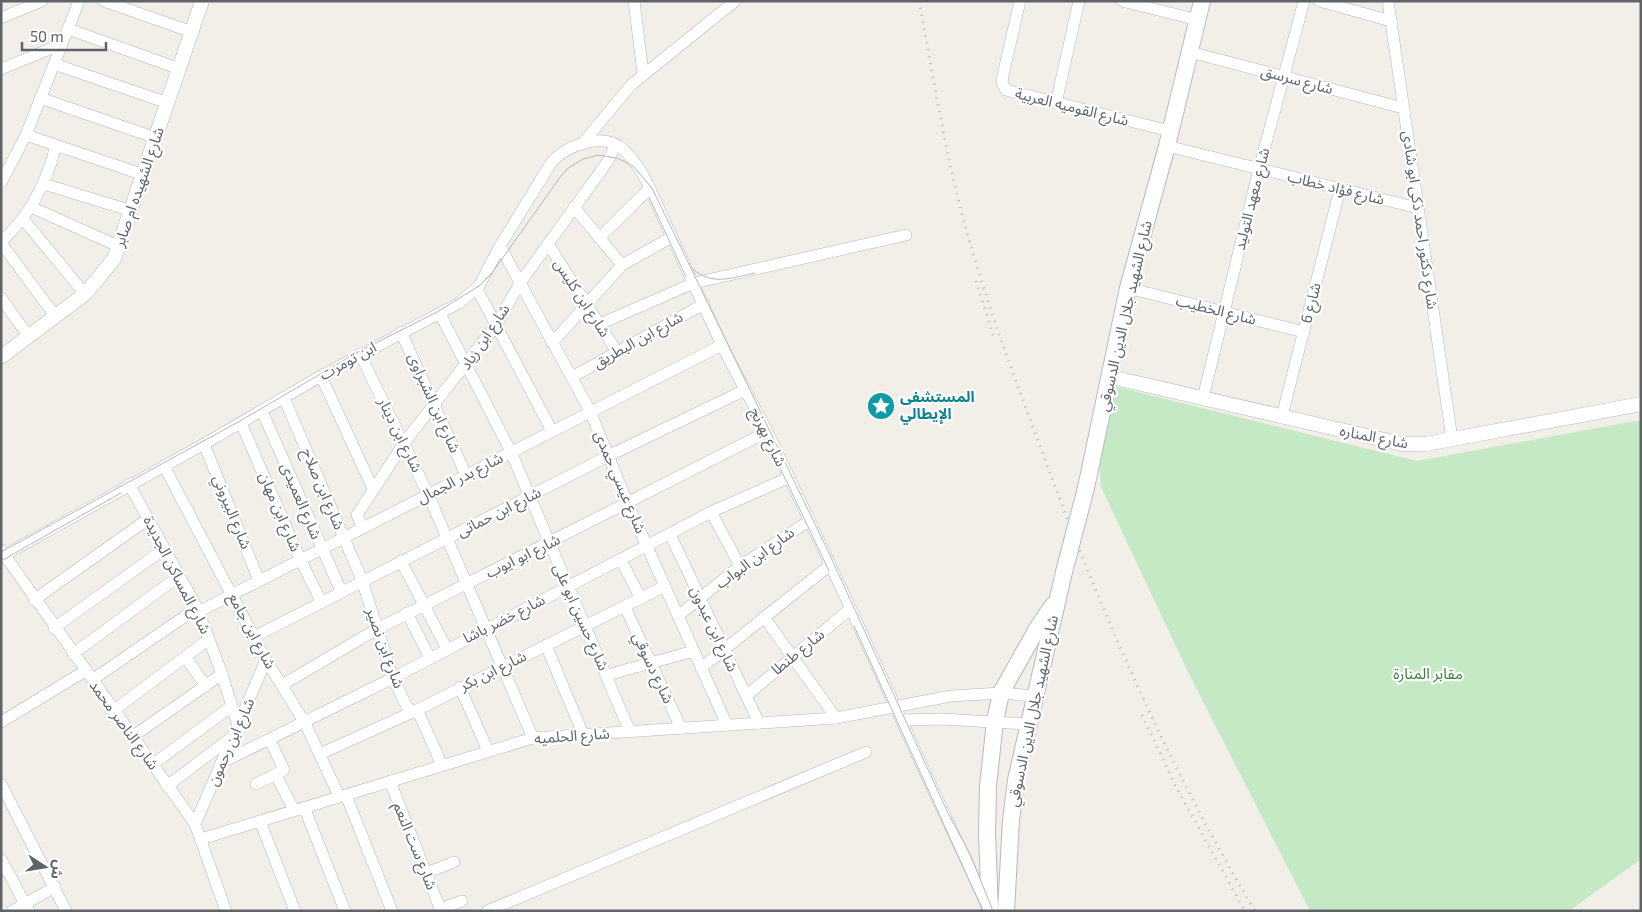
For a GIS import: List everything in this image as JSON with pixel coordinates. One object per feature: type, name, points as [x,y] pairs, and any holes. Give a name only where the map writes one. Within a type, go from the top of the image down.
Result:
[{"type":"main road","name":"شارع الشهيد جلال الدين الدسوقي","points":[[1006,911],[1011,820],[1016,780],[1027,724],[1056,601],[1086,488],[1128,288],[1169,139],[1202,1]]},
{"type":"main road","name":"شارع الشهيد جلال الدين الدسوقي","points":[[989,908],[988,796],[994,721],[1001,693],[1038,627],[1056,601]]},
{"type":"street","points":[[1,18],[42,1]]},
{"type":"street","points":[[1,183],[26,135],[79,1]]},
{"type":"street","points":[[104,1],[192,32]]},
{"type":"street","name":"شارع الشهيده ام صابر","points":[[1,357],[85,294],[104,273],[120,247],[202,1]]},
{"type":"street","points":[[634,1],[644,73]]},
{"type":"street","points":[[582,144],[631,85],[735,1]]},
{"type":"street","name":"شارع القوميه العربية","points":[[1020,1],[1002,83],[1006,90],[1056,103],[1169,139]]},
{"type":"street","points":[[1056,103],[1079,1]]},
{"type":"street","points":[[1122,1],[1198,20]]},
{"type":"street","name":"شارع معهد التوليد","points":[[1203,398],[1259,169],[1304,1]]},
{"type":"street","points":[[1319,1],[1390,21]]},
{"type":"street","name":"شارع دكتور احمد ذكى ابو شادى","points":[[1388,1],[1452,439]]},
{"type":"street","points":[[68,29],[180,69]]},
{"type":"street","points":[[1,69],[62,44]]},
{"type":"street","name":"شارع سرسق","points":[[1190,52],[1403,108]]},
{"type":"street","points":[[54,64],[168,103]]},
{"type":"street","points":[[40,98],[156,138]]},
{"type":"street","points":[[26,135],[144,175]]},
{"type":"street","name":"شارع فؤاد خطاب","points":[[1169,139],[1259,169],[1418,208]]},
{"type":"street","name":"ابن تومرت","points":[[2,554],[204,444],[360,354],[440,314],[477,289],[500,246],[556,158],[567,148],[582,144],[599,142],[614,145]]},
{"type":"street","name":"شارع بهرنج","points":[[614,145],[623,149],[638,168],[649,189],[722,345],[767,432],[830,565],[989,908]]},
{"type":"street","name":"شارع ابن زياد","points":[[362,527],[357,515],[373,489],[404,443],[496,325],[520,283],[608,161],[614,145]]},
{"type":"street","points":[[56,146],[44,184],[31,207],[1,243],[56,317]]},
{"type":"street","points":[[44,184],[132,211]]},
{"type":"street","points":[[599,238],[649,189]]},
{"type":"street","name":"شارع 6","points":[[1282,416],[1340,189]]},
{"type":"street","points":[[31,207],[120,247]]},
{"type":"street","points":[[574,207],[622,265]]},
{"type":"street","points":[[23,218],[85,294]]},
{"type":"street","points":[[600,324],[694,283],[906,235]]},
{"type":"street","points":[[552,343],[622,265],[672,237]]},
{"type":"street","name":"شارع ابن كليس","points":[[548,244],[617,352]]},
{"type":"street","name":"شارع عيسي حمدى","points":[[500,246],[590,411],[646,546],[727,726]]},
{"type":"street","name":"شارع الخطيب","points":[[1128,288],[1304,332]]},
{"type":"street","points":[[477,289],[552,431]]},
{"type":"street","points":[[1,298],[29,337]]},
{"type":"street","name":"شارع ابن البطريق","points":[[572,378],[704,304]]},
{"type":"street","name":"شارع حسين ابو على","points":[[440,314],[511,452],[548,543],[630,732]]},
{"type":"street","name":"شارع ابن الشبراوى","points":[[401,332],[466,475]]},
{"type":"street","name":"شارع بدر الجمال","points":[[1,722],[88,676],[197,610],[232,595],[722,345]]},
{"type":"street","name":"شارع ابن دينار","points":[[360,354],[428,494],[533,738]]},
{"type":"street","points":[[321,376],[373,489]]},
{"type":"street","name":"شارع المناره","points":[[1110,377],[1282,416],[1390,443],[1414,445],[1641,404]]},
{"type":"street","name":"شارع ابن حماتى","points":[[254,637],[362,580],[530,497],[608,456],[745,390]]},
{"type":"street","name":"شارع ابن صلاح","points":[[284,398],[362,580]]},
{"type":"street","name":"شارع العميدى","points":[[262,411],[341,591]]},
{"type":"street","name":"شارع ابن مهان","points":[[241,422],[300,559],[321,601]]},
{"type":"street","name":"شارع ابو ايوب","points":[[282,685],[407,613],[628,504],[767,432]]},
{"type":"street","name":"شارع البيروني","points":[[204,444],[259,581]]},
{"type":"street","name":"شارع ابن جامع","points":[[164,466],[266,660],[305,723],[342,796],[392,911]]},
{"type":"street","name":"شارع خضر باشا","points":[[221,764],[393,678],[711,512],[788,478]]},
{"type":"street","name":"شارع المساكن الجديدة","points":[[129,484],[197,610],[222,674],[232,706],[236,731]]},
{"type":"street","points":[[711,512],[740,566]]},
{"type":"street","points":[[34,600],[148,519]]},
{"type":"street","name":"شارع ابن البواب","points":[[678,616],[740,566],[809,521]]},
{"type":"street","name":"شارع ابن عبدون","points":[[670,534],[759,723]]},
{"type":"street","points":[[54,628],[164,549]]},
{"type":"street","name":"شارع الناصر محمد","points":[[2,554],[195,824],[226,911]]},
{"type":"street","points":[[621,560],[641,598]]},
{"type":"street","points":[[401,561],[447,649]]},
{"type":"street","points":[[701,668],[830,565]]},
{"type":"street","points":[[73,654],[179,576]]},
{"type":"street","name":"شارع ابن نصير","points":[[362,580],[393,678],[408,707],[420,716],[442,765]]},
{"type":"street","name":"شارع ابن بكر","points":[[320,754],[415,711],[665,586]]},
{"type":"street","name":"شارع دسوقي","points":[[625,606],[681,728]]},
{"type":"street","name":"شارع طنطا","points":[[746,696],[792,655],[850,609]]},
{"type":"street","points":[[407,613],[430,658]]},
{"type":"street","points":[[764,617],[836,718]]},
{"type":"street","points":[[113,711],[209,639]]},
{"type":"street","points":[[546,644],[583,734]]},
{"type":"street","points":[[606,675],[694,651]]},
{"type":"street","points":[[185,657],[206,686]]},
{"type":"street","name":"شارع ابن رحمون","points":[[195,824],[266,660]]},
{"type":"street","points":[[132,737],[222,674]]},
{"type":"street","points":[[460,687],[488,751]]},
{"type":"street","name":"شارع الحلميه","points":[[201,838],[533,738],[836,718],[951,696],[1001,693],[1034,696]]},
{"type":"street","points":[[152,765],[232,706]]},
{"type":"street","points":[[902,720],[994,721],[1027,724]]},
{"type":"street","points":[[167,786],[236,731]]},
{"type":"street","points":[[256,784],[276,775],[284,769],[270,740]]},
{"type":"street","points":[[487,911],[866,752]]},
{"type":"street","points":[[276,775],[299,809],[344,911]]},
{"type":"street","name":"شارع ست النعم","points":[[390,781],[440,910]]},
{"type":"street","points":[[1,784],[66,911]]},
{"type":"street","points":[[260,821],[295,911]]},
{"type":"street","points":[[1,859],[27,907]]},
{"type":"street","points":[[426,873],[454,862]]},
{"type":"street","points":[[12,911],[27,907],[55,887]]},
{"type":"street","points":[[440,910],[462,901]]},
{"type":"green space","name":"مقابر المنارة","points":[[1117,387],[1417,461],[1641,420],[1641,859],[1569,911],[1310,911],[1188,672],[1101,487],[1098,450]]},
{"type":"tram line","points":[[1,552],[240,421],[358,352],[437,312],[479,286],[492,273],[567,169],[583,159],[598,155],[617,158],[633,166],[652,188],[828,551],[947,811],[970,854],[993,911]]},
{"type":"tram line","points":[[649,197],[686,277]]},
{"type":"tram line","points":[[693,269],[707,278],[715,279],[755,273]]},
{"type":"tram line","points":[[765,436],[829,571]]},
{"type":"tram line","points":[[1,561],[121,493]]},
{"type":"tram line","points":[[854,626],[983,911]]},
{"type":"railway","points":[[919,1],[960,207],[1003,346],[1088,572],[1138,687],[1193,801],[1255,911]]},
{"type":"railway","points":[[976,281],[994,338]]},
{"type":"railway","points":[[1142,715],[1176,787],[1245,911]]},
{"type":"place","name":"المستشفى الإيطالي","points":[[881,406]]}]
